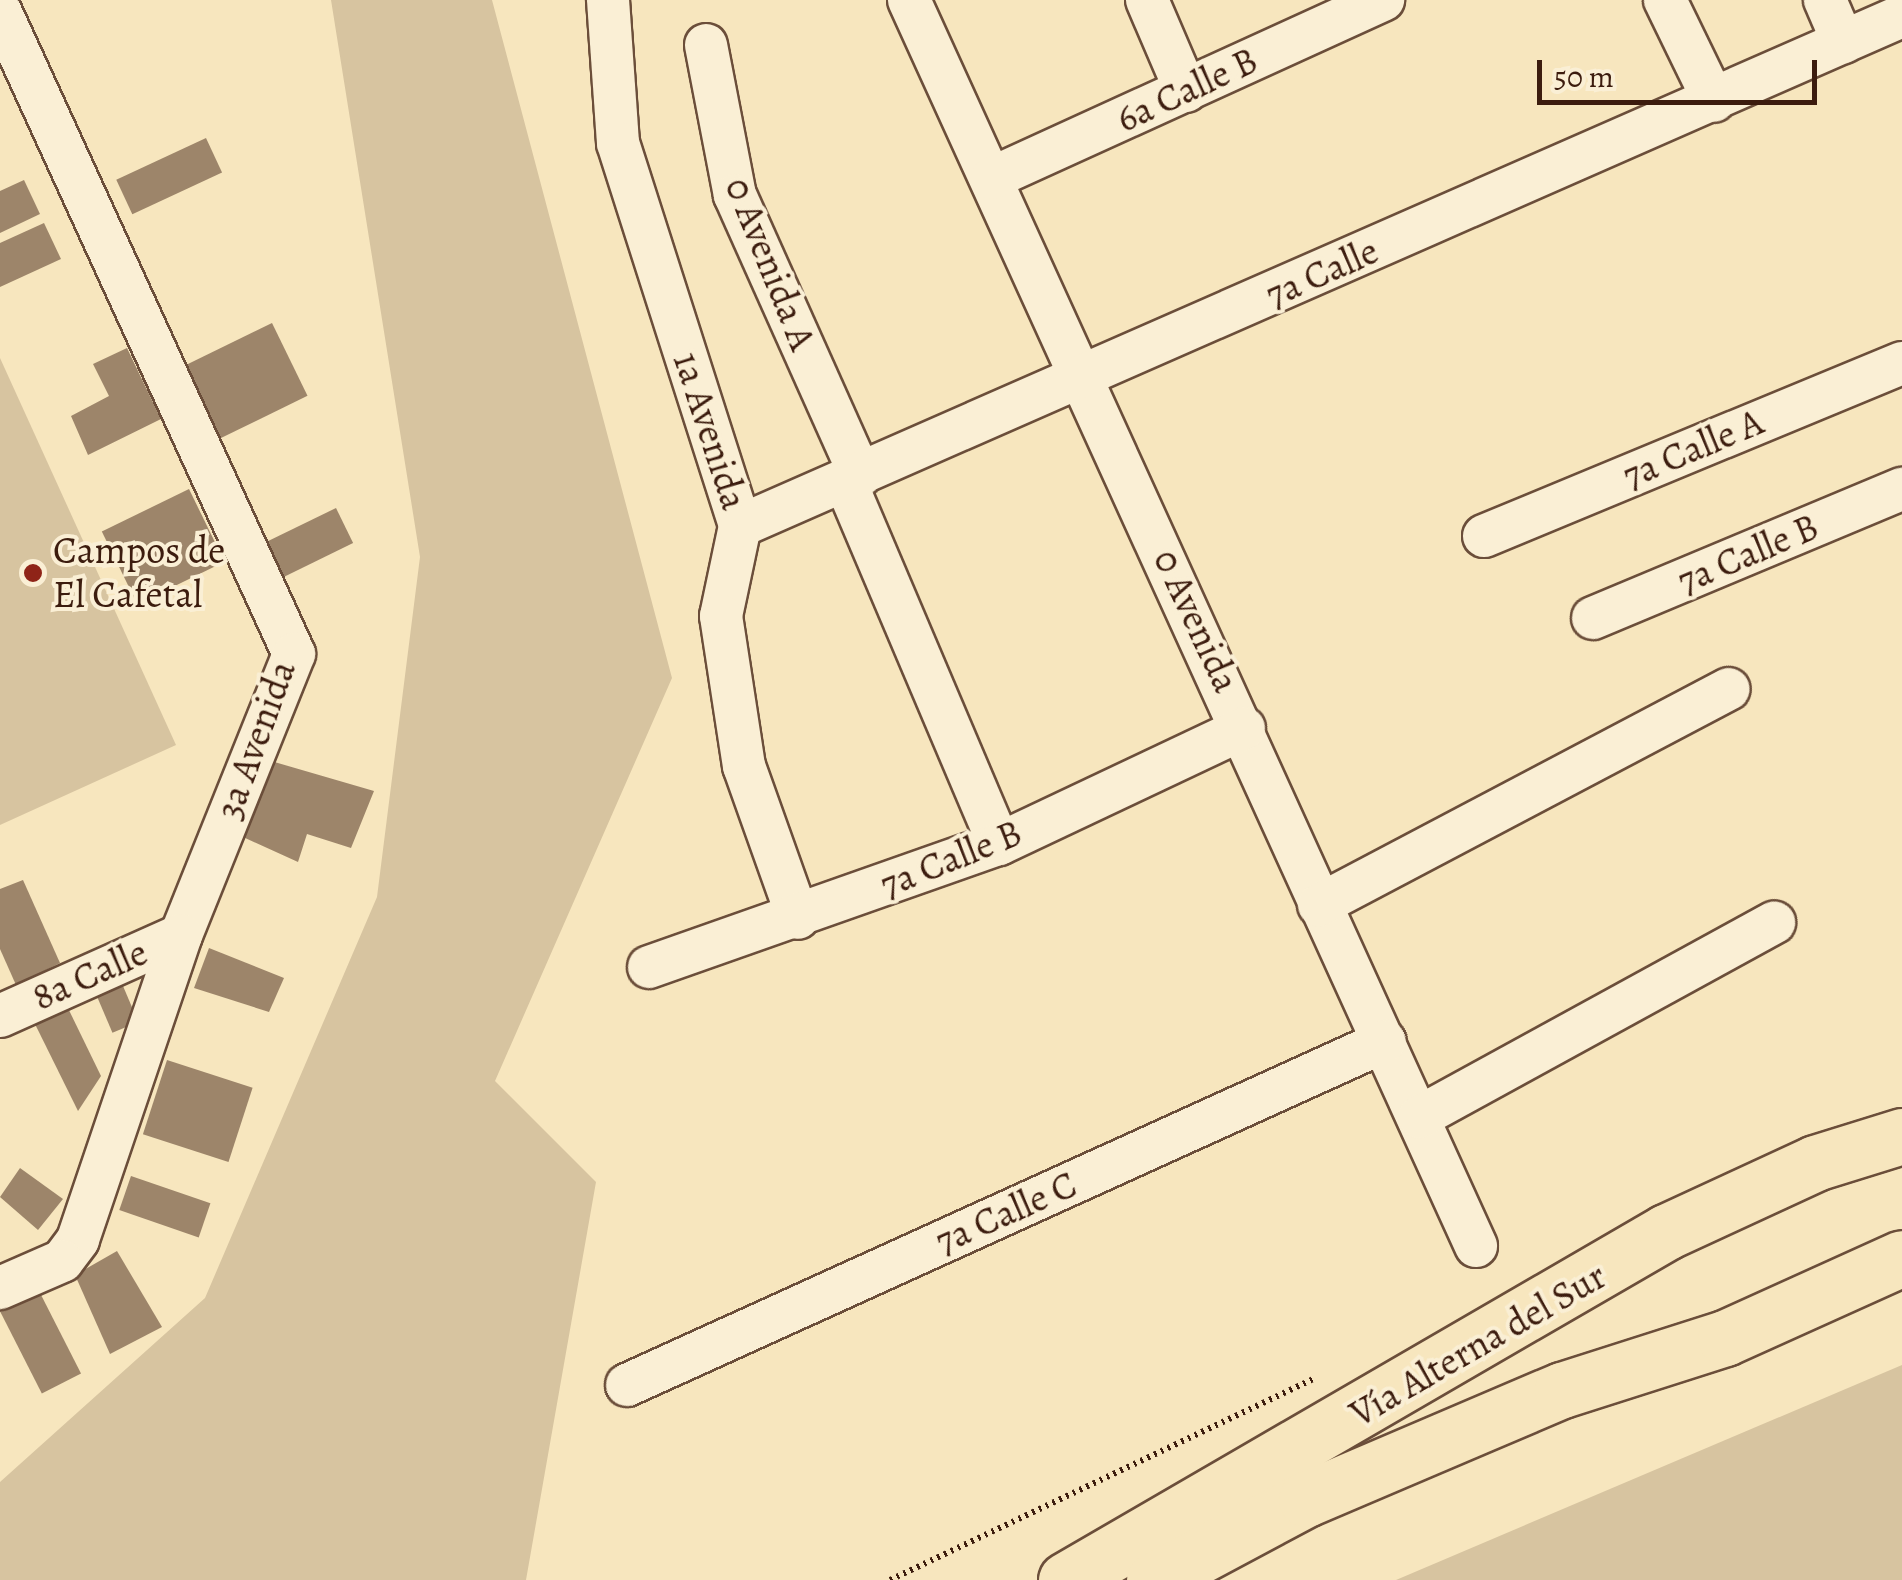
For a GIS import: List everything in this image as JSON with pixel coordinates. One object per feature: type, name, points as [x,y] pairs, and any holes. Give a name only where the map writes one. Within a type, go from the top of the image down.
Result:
[{"type":"highway","name":"Vía Alterna del Sur","points":[[1066,1580],[1666,1232],[1800,1169],[1902,1136]]},
{"type":"highway","name":"Vía Alterna del Sur","points":[[1154,1580],[1306,1499],[1562,1390],[1725,1338],[1902,1258]]},
{"type":"street","name":"1a Avenida","points":[[608,0],[618,143],[740,526],[722,616],[730,672],[744,766],[798,918]]},
{"type":"street","name":"0 Avenida","points":[[909,0],[1244,728],[1318,905],[1385,1042],[1476,1246]]},
{"type":"street","points":[[1147,0],[1186,90]]},
{"type":"street","name":"6a Calle B","points":[[992,178],[1382,0]]},
{"type":"street","points":[[1665,0],[1714,102]]},
{"type":"street","points":[[1826,0],[1843,42]]},
{"type":"street","name":"3a Avenida","points":[[0,12],[294,654],[181,936],[87,1218],[62,1261],[0,1288]]},
{"type":"street","name":"7a Calle","points":[[740,526],[1714,102],[1902,16]]},
{"type":"street","name":"0 Avenida A","points":[[706,45],[735,194],[999,844]]},
{"type":"street","name":"7a Calle A","points":[[1484,536],[1902,363]]},
{"type":"street","name":"7a Calle B","points":[[1593,618],[1902,489]]},
{"type":"street","points":[[1318,905],[1728,689]]},
{"type":"street","name":"7a Calle B","points":[[649,967],[798,918],[999,844],[1244,728]]},
{"type":"street","points":[[1419,1117],[1774,923]]},
{"type":"street","name":"8a Calle","points":[[0,1016],[181,936]]},
{"type":"street","name":"7a Calle C","points":[[627,1386],[1385,1042]]},
{"type":"path","points":[[890,1580],[1320,1376]]},
{"type":"shaded area","points":[[331,0],[492,0],[672,678],[495,1081],[596,1182],[526,1580],[0,1580],[0,1482],[205,1298],[377,897],[420,557]]},
{"type":"shaded area","points":[[0,358],[176,745],[0,825]]},
{"type":"shaded area","points":[[1902,1365],[1902,1580],[1396,1580]]},
{"type":"building","points":[[206,138],[222,172],[132,214],[116,180]]},
{"type":"building","points":[[24,180],[40,214],[0,233],[0,191]]},
{"type":"building","points":[[44,223],[61,259],[0,287],[0,243]]},
{"type":"building","points":[[272,323],[308,396],[212,442],[177,369]]},
{"type":"building","points":[[127,348],[161,419],[88,455],[71,416],[109,396],[93,364]]},
{"type":"building","points":[[189,489],[225,562],[137,604],[102,532]]},
{"type":"building","points":[[336,508],[353,543],[278,580],[261,545]]},
{"type":"building","points":[[271,761],[374,791],[351,848],[307,834],[298,862],[243,837]]},
{"type":"building","points":[[23,880],[60,963],[16,985],[0,949],[0,889]]},
{"type":"building","points":[[209,948],[284,978],[269,1012],[194,988]]},
{"type":"building","points":[[123,986],[138,1022],[112,1033],[97,997]]},
{"type":"building","points":[[65,1002],[101,1076],[78,1111],[32,1018]]},
{"type":"building","points":[[167,1060],[253,1088],[228,1162],[143,1134]]},
{"type":"building","points":[[20,1168],[63,1199],[38,1230],[0,1197]]},
{"type":"building","points":[[131,1176],[210,1203],[199,1237],[119,1210]]},
{"type":"building","points":[[117,1251],[162,1327],[110,1354],[75,1275]]},
{"type":"building","points":[[37,1287],[81,1373],[42,1393],[0,1311],[0,1306]]},
{"type":"place","name":"Campos de El Cafetal","points":[[33,573]]}]
